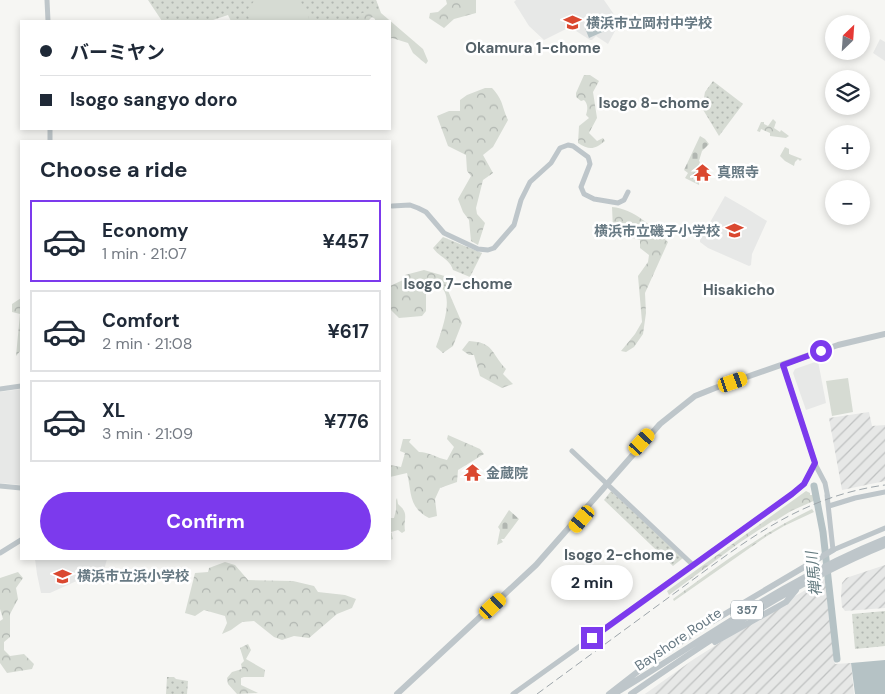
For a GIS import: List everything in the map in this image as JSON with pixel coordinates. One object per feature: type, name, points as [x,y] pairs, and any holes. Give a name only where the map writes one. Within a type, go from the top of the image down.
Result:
[{"type":"highway","points":[[398,694],[536,565],[679,408],[699,394],[838,345],[885,334]]},
{"type":"highway","points":[[404,694],[548,560],[609,485]]},
{"type":"highway","name":"Bayshore Route","points":[[614,694],[765,597],[840,557],[885,538]]},
{"type":"highway","name":"Bayshore Route","points":[[633,694],[730,627],[770,603],[885,544]]},
{"type":"highway","name":"357","points":[[614,694],[673,647],[752,597],[833,550]]},
{"type":"highway","name":"357","points":[[639,694],[702,651],[792,596],[814,561]]},
{"type":"highway","name":"357","points":[[752,597],[774,590],[779,592],[780,596],[765,613]]},
{"type":"street","points":[[47,0],[48,20]]},
{"type":"street","points":[[392,206],[410,205],[418,208],[426,212],[444,233],[478,250],[494,248],[514,224],[521,200],[530,182],[551,163],[560,148],[568,145],[573,146],[588,157],[590,164],[581,187],[582,192],[587,196],[618,204],[624,200],[628,192]]},
{"type":"street","points":[[783,365],[815,463],[825,483],[833,550],[885,528]]},
{"type":"street","points":[[0,390],[20,386]]},
{"type":"street","points":[[572,451],[693,565]]},
{"type":"street","points":[[514,694],[799,489],[805,483],[815,463]]},
{"type":"street","points":[[0,486],[20,488]]},
{"type":"street","points":[[829,506],[885,492]]},
{"type":"street","points":[[827,495],[830,518]]},
{"type":"street","points":[[0,553],[20,541]]},
{"type":"shaded area","name":"横浜市立岡村中学校","points":[[516,0],[604,0],[616,20],[616,29],[608,44],[596,36],[590,40],[570,27],[544,40],[529,26],[514,2]]},
{"type":"shaded area","points":[[603,20],[607,30],[589,38],[585,28]]},
{"type":"shaded area","points":[[880,39],[885,42],[885,61],[873,53]]},
{"type":"shaded area","name":"横浜市立磯子小学校","points":[[725,196],[767,221],[752,254],[751,265],[749,266],[708,248],[700,242]]},
{"type":"shaded area","points":[[818,361],[826,403],[806,410],[793,373],[795,369]]},
{"type":"shaded area","points":[[20,389],[20,485],[0,483],[0,392]]},
{"type":"shaded area","points":[[869,412],[872,426],[885,425],[885,481],[842,490],[829,418]]},
{"type":"shaded area","name":"横浜市立浜小学校","points":[[35,560],[107,560],[102,577],[92,574],[50,593],[41,593]]},
{"type":"shaded area","points":[[885,565],[885,608],[845,611],[842,607],[841,596],[842,583],[846,578]]},
{"type":"shaded area","points":[[826,578],[835,664],[851,663],[854,694],[645,694],[694,659]]},
{"type":"shaded area","points":[[885,660],[885,694],[855,694],[851,663]]},
{"type":"green space","points":[[148,0],[376,0],[379,9],[362,13],[358,20],[230,20],[228,15],[213,20],[161,20]]},
{"type":"green space","points":[[255,0],[300,0],[309,18],[308,20],[252,20],[248,17],[247,10]]},
{"type":"green space","points":[[376,0],[381,13],[389,20],[375,20],[372,17],[369,20],[316,20]]},
{"type":"green space","points":[[446,0],[476,0],[476,13],[454,19],[444,28],[429,18],[430,13],[438,12],[447,4]]},
{"type":"green space","points":[[391,22],[423,49],[428,61],[426,64],[413,53],[408,43],[392,38]]},
{"type":"green space","points":[[584,75],[590,75],[599,81],[593,92],[597,118],[589,133],[597,141],[603,138],[605,141],[592,148],[578,143],[579,126],[589,118],[586,115],[587,107],[584,100],[581,101],[576,97]]},
{"type":"green space","points":[[713,81],[743,104],[719,136],[702,108],[705,92]]},
{"type":"green space","points":[[485,88],[492,88],[496,92],[508,120],[493,147],[483,155],[493,173],[483,180],[476,208],[477,214],[485,223],[478,245],[471,241],[469,220],[463,212],[458,199],[471,176],[467,171],[466,155],[448,146],[437,116],[449,111],[460,111],[460,100]]},
{"type":"green space","points":[[773,119],[776,122],[774,128],[780,132],[781,130],[789,136],[786,138],[770,136],[770,133],[761,129],[760,132],[757,131],[761,122],[768,126]]},
{"type":"green space","points":[[700,136],[709,144],[702,151],[698,167],[708,172],[706,175],[697,172],[693,179],[699,182],[699,185],[685,178],[688,173],[684,170]]},
{"type":"green space","points":[[785,147],[789,149],[789,154],[802,159],[800,161],[798,159],[794,166],[780,156]]},
{"type":"green space","points":[[612,207],[620,208],[636,215],[668,242],[645,293],[646,313],[643,334],[634,347],[626,352],[621,351],[642,322],[638,276],[648,262],[649,255],[640,248],[640,240],[613,229]]},
{"type":"green space","points":[[443,237],[482,253],[470,277],[453,270],[452,266],[433,248]]},
{"type":"green space","points":[[424,270],[448,277],[450,283],[446,286],[462,323],[453,346],[443,353],[436,347],[446,315],[447,305],[444,290],[438,286],[426,286],[426,311],[422,316],[399,318],[391,310],[391,286],[403,280],[405,275]]},
{"type":"green space","points":[[20,299],[20,314],[12,312],[12,304]]},
{"type":"green space","points":[[20,314],[20,351],[16,356]]},
{"type":"green space","points":[[469,341],[488,346],[506,369],[503,374],[513,384],[502,388],[480,376],[474,355],[469,355],[462,350]]},
{"type":"green space","points":[[848,378],[853,412],[832,416],[826,381]]},
{"type":"green space","points":[[448,435],[480,449],[484,454],[458,470],[457,482],[440,488],[435,499],[437,516],[429,518],[422,514],[414,504],[407,473],[391,477],[391,465],[401,467],[405,453],[400,451],[403,439],[411,439],[409,442],[419,452],[447,460],[454,447],[447,439]]},
{"type":"green space","points":[[611,491],[683,558],[673,566],[604,500]]},
{"type":"green space","points":[[806,491],[810,495],[818,495],[818,499],[774,520],[739,543],[669,595],[667,591]]},
{"type":"green space","points":[[397,498],[398,504],[402,507],[405,514],[405,531],[402,533],[398,530],[391,532],[391,518],[394,518]]},
{"type":"green space","points":[[812,509],[814,512],[767,536],[674,601],[673,599],[741,551]]},
{"type":"green space","points":[[509,510],[519,519],[504,539],[501,539],[503,542],[497,545],[500,530],[498,527]]},
{"type":"green space","points":[[225,562],[235,565],[248,580],[293,581],[314,586],[318,592],[345,595],[356,599],[352,608],[337,614],[309,638],[294,636],[282,640],[274,637],[254,621],[242,622],[222,634],[227,623],[225,616],[204,610],[195,616],[185,613],[195,573],[208,572],[209,568]]},
{"type":"green space","points":[[18,572],[23,578],[16,588],[18,599],[10,614],[10,637],[4,642],[4,650],[10,656],[24,654],[34,664],[32,669],[7,673],[0,663],[0,621],[3,619],[0,609],[0,578]]},
{"type":"green space","points":[[885,611],[885,646],[855,649],[852,614]]},
{"type":"green space","points":[[248,644],[251,650],[246,659],[265,670],[264,677],[241,678],[241,685],[258,693],[237,694],[228,684],[227,678],[232,672],[242,669],[241,664],[244,661],[240,648]]},
{"type":"green space","points":[[167,677],[188,681],[187,694],[166,694]]},
{"type":"waterway","name":"禅馬川","points":[[814,486],[823,532],[837,659]]},
{"type":"railway","points":[[537,694],[722,558],[771,526],[824,500],[853,491],[885,485]]},
{"type":"place","name":"横浜市立岡村中学校","points":[[572,23]]},
{"type":"place","name":"真照寺","points":[[703,172]]},
{"type":"place","name":"横浜市立磯子小学校","points":[[734,231]]},
{"type":"place","name":"金蔵院","points":[[472,473]]},
{"type":"place","name":"横浜市立浜小学校","points":[[63,576]]},
{"type":"district","name":"Okamura 1-chome","points":[[533,48]]},
{"type":"district","name":"Isogo 8-chome","points":[[654,103]]},
{"type":"district","name":"Isogo 7-chome","points":[[458,284]]},
{"type":"district","name":"Hisakicho","points":[[739,290]]},
{"type":"district","name":"Isogo 2-chome","points":[[619,555]]},
{"type":"route","points":[[592,638],[804,484],[815,463],[783,365],[821,351]]}]
